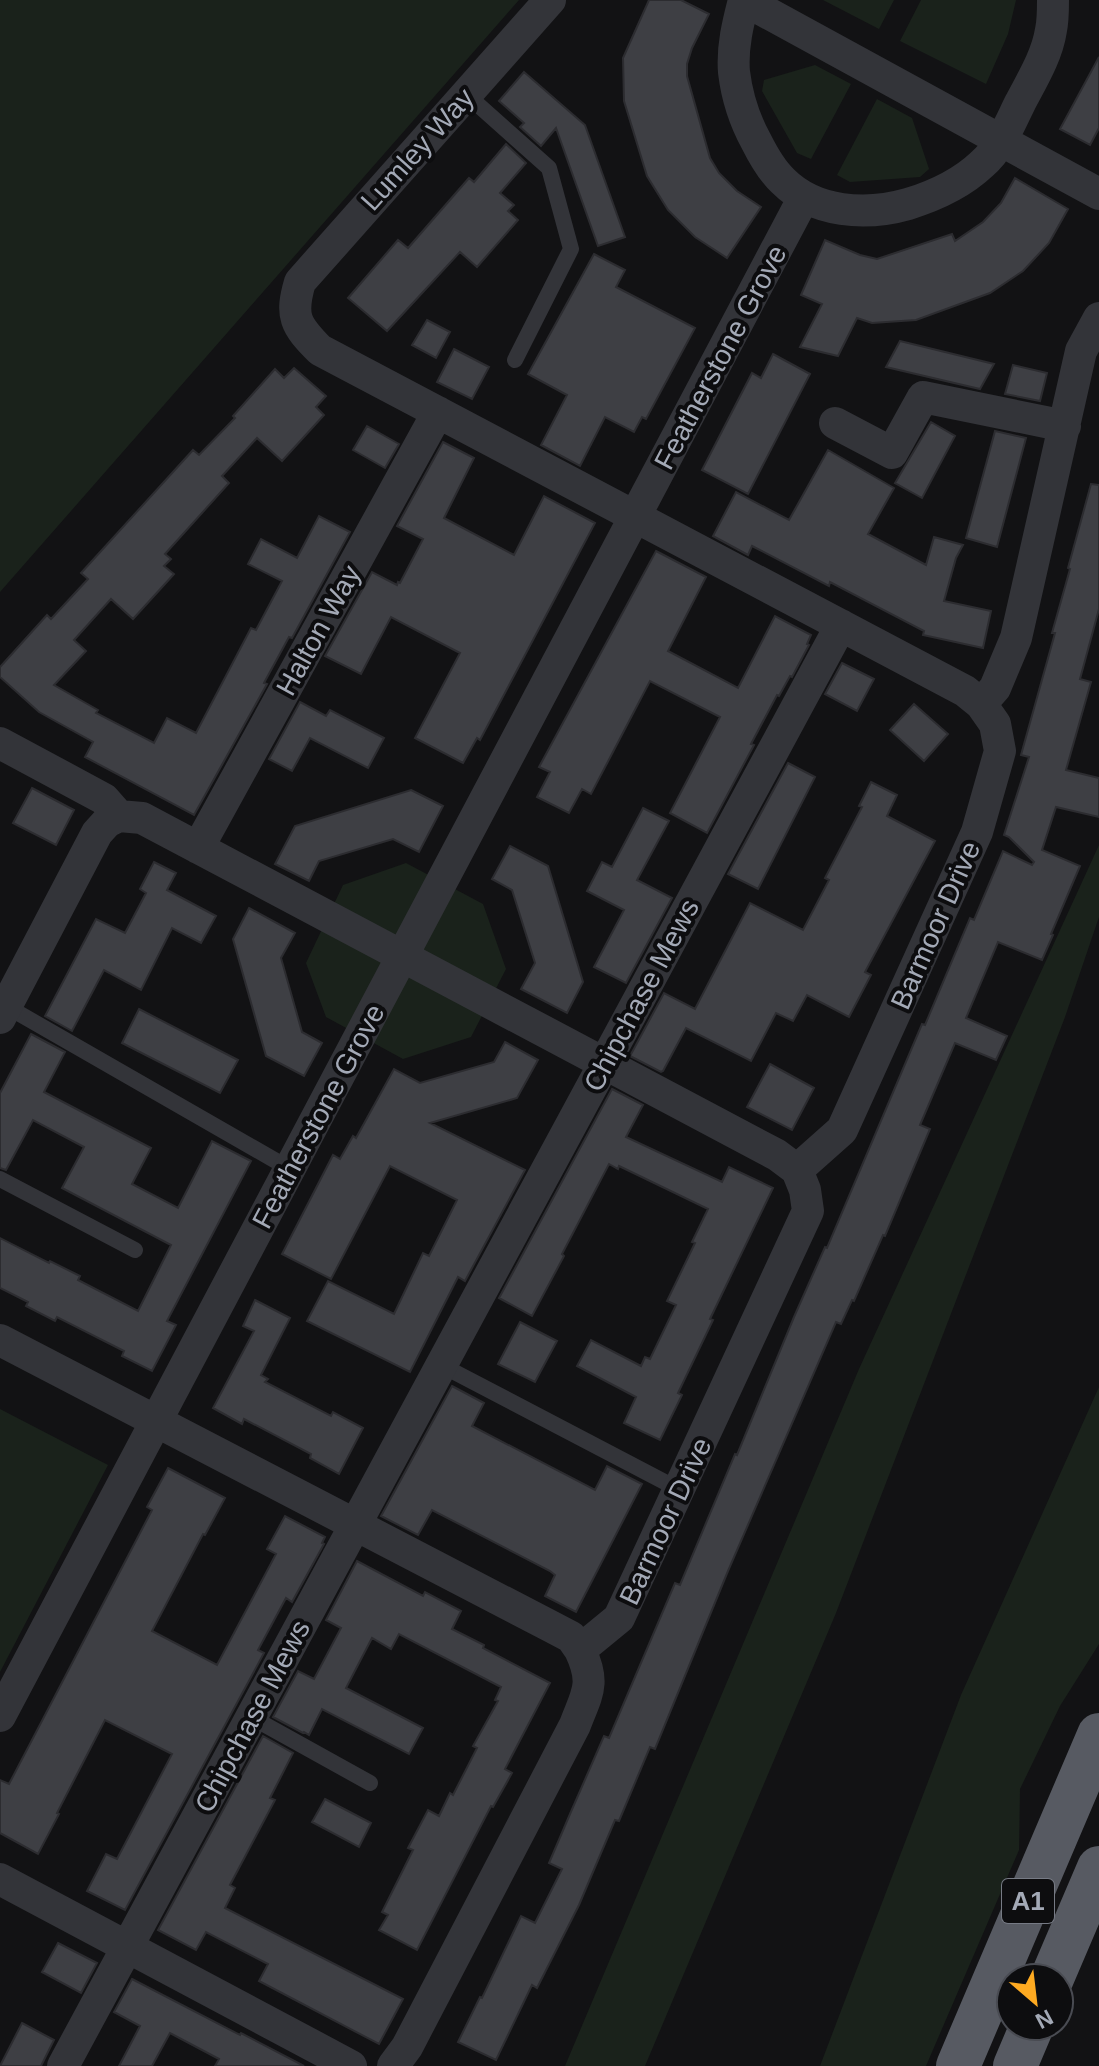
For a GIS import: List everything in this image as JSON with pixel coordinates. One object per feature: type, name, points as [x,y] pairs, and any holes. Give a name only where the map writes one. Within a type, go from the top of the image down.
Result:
[{"type":"highway","name":"A1","points":[[958,2066],[1099,1735]]},
{"type":"highway","name":"A1","points":[[1059,1962],[1099,1868]]},
{"type":"highway","points":[[1015,2066],[1025,2042]]},
{"type":"street","name":"Lumley Way","points":[[438,412],[320,350],[304,334],[293,304],[300,282],[550,0]]},
{"type":"street","points":[[1053,0],[1051,31],[1039,66],[1001,140],[984,163],[945,190],[894,208],[864,212],[837,209],[804,197],[783,182],[745,120],[738,96],[734,69],[736,34],[744,0],[1001,140],[1099,194]]},
{"type":"street","name":"Featherstone Grove","points":[[0,1716],[804,197]]},
{"type":"street","points":[[438,412],[965,691],[981,704],[995,688],[1016,638],[1081,351],[1099,318]]},
{"type":"street","points":[[835,423],[892,453],[923,397],[1065,426]]},
{"type":"street","name":"Halton Way","points":[[198,848],[438,412]]},
{"type":"street","name":"Chipchase Mews","points":[[63,2066],[841,625]]},
{"type":"street","name":"Barmoor Drive","points":[[580,1650],[619,1618],[808,1211],[805,1190],[797,1170],[842,1130],[977,832],[1000,751],[995,724],[981,704]]},
{"type":"street","points":[[0,743],[104,799],[119,816]]},
{"type":"street","points":[[3,1012],[97,833],[107,822],[119,816],[142,818],[777,1155],[797,1170]]},
{"type":"street","points":[[0,1340],[562,1632],[571,1637],[580,1650],[589,1668],[590,1687],[575,1725],[407,2047],[393,2066]]},
{"type":"street","points":[[0,1879],[351,2066]]},
{"type":"lane","points":[[466,94],[549,168],[571,249],[515,360]]},
{"type":"lane","points":[[3,1012],[290,1169]]},
{"type":"lane","points":[[0,1179],[135,1250]]},
{"type":"lane","points":[[441,1365],[680,1490]]},
{"type":"lane","points":[[251,1717],[370,1783]]},
{"type":"shaded area","points":[[0,0],[519,0],[0,592]]},
{"type":"shaded area","points":[[823,0],[894,0],[879,29]]},
{"type":"shaded area","points":[[921,0],[1016,0],[1008,34],[986,84],[900,41]]},
{"type":"shaded area","points":[[815,65],[851,84],[811,159],[797,153],[762,91],[764,80]]},
{"type":"shaded area","points":[[877,99],[912,118],[929,169],[920,177],[850,182],[837,175]]},
{"type":"shaded area","points":[[1099,845],[1099,917],[1065,1017],[836,1613],[645,2066],[565,2066],[859,1369]]},
{"type":"shaded area","points":[[406,863],[483,904],[506,969],[471,1037],[403,1059],[326,1017],[306,963],[343,885]]},
{"type":"shaded area","points":[[1099,1387],[1099,1644],[1060,1706],[1020,1789],[1019,1850],[926,2066],[820,2066],[961,1695]]},
{"type":"shaded area","points":[[0,1409],[108,1465],[0,1672]]},
{"type":"building","points":[[649,0],[681,0],[709,14],[692,48],[687,76],[710,158],[719,173],[737,191],[761,207],[727,258],[695,237],[668,210],[647,176],[624,101],[623,58]]},
{"type":"building","points":[[1099,57],[1099,128],[1090,145],[1060,129]]},
{"type":"building","points":[[524,72],[585,125],[625,237],[598,246],[556,128],[541,146],[520,127],[524,123],[499,101]]},
{"type":"building","points":[[506,144],[526,163],[500,193],[514,205],[508,211],[518,220],[477,267],[460,252],[387,331],[348,298],[398,240],[408,248],[469,178],[474,182]]},
{"type":"building","points":[[1015,178],[1068,209],[1049,243],[1023,271],[990,293],[916,320],[872,323],[857,318],[838,356],[800,347],[822,304],[801,295],[825,240],[877,259],[952,234],[955,241],[983,222],[1001,203]]},
{"type":"building","points":[[594,254],[625,270],[616,287],[695,328],[646,419],[642,417],[634,432],[605,417],[580,466],[541,445],[567,395],[528,374]]},
{"type":"building","points":[[427,320],[450,332],[436,358],[412,345]]},
{"type":"building","points":[[900,341],[994,364],[980,389],[886,367]]},
{"type":"building","points":[[454,349],[489,367],[472,399],[437,382]]},
{"type":"building","points":[[773,354],[810,374],[748,494],[702,470],[752,373],[761,378]]},
{"type":"building","points":[[1013,365],[1047,373],[1040,401],[1005,394]]},
{"type":"building","points":[[294,368],[326,396],[316,407],[324,415],[282,461],[257,438],[222,476],[229,483],[165,554],[171,559],[164,566],[174,574],[133,619],[111,599],[74,640],[86,651],[54,685],[98,710],[96,713],[154,743],[167,718],[196,733],[251,628],[256,630],[282,581],[248,564],[261,539],[297,558],[319,516],[350,532],[292,638],[289,637],[264,683],[267,684],[194,815],[85,757],[93,742],[39,712],[0,677],[0,667],[47,615],[51,619],[88,579],[81,573],[193,450],[199,455],[235,418],[233,416],[275,369],[284,378]]},
{"type":"building","points":[[931,422],[955,436],[922,498],[895,483]]},
{"type":"building","points":[[367,426],[399,444],[385,468],[353,450]]},
{"type":"building","points":[[995,431],[1026,438],[997,547],[966,538]]},
{"type":"building","points":[[443,442],[474,458],[444,518],[514,555],[544,496],[595,523],[480,740],[477,738],[463,763],[415,738],[460,653],[391,617],[361,674],[325,656],[372,572],[397,585],[400,583],[423,539],[397,526]]},
{"type":"building","points":[[828,450],[894,488],[868,534],[926,565],[934,537],[963,545],[956,558],[944,601],[991,611],[983,648],[923,635],[924,631],[830,582],[829,586],[752,546],[748,555],[713,536],[736,492],[789,520]]},
{"type":"building","points":[[1091,484],[1099,485],[1099,609],[1080,679],[1091,682],[1066,770],[1099,778],[1099,817],[1056,807],[1042,850],[1080,866],[1042,960],[998,942],[966,1018],[1007,1036],[996,1060],[955,1043],[920,1125],[930,1129],[885,1236],[841,1324],[836,1322],[655,1749],[650,1747],[579,1905],[537,1988],[532,1985],[496,2060],[458,2042],[521,1916],[535,1923],[562,1869],[549,1863],[570,1814],[604,1736],[609,1738],[675,1583],[680,1585],[970,918],[974,920],[1003,851],[1032,865],[1034,862],[1004,835],[1029,757],[1021,755],[1055,633],[1052,633]]},
{"type":"building","points":[[656,551],[706,577],[668,651],[738,688],[775,616],[811,635],[809,645],[792,677],[777,695],[707,833],[670,813],[720,717],[650,681],[591,794],[582,789],[569,813],[537,797],[550,772],[539,767]]},
{"type":"building","points":[[842,663],[874,679],[857,711],[825,694]]},
{"type":"building","points":[[300,702],[326,716],[330,710],[384,738],[368,768],[310,738],[292,771],[269,759]]},
{"type":"building","points":[[914,704],[948,734],[924,761],[890,730]]},
{"type":"building","points":[[788,763],[815,777],[758,889],[728,874]]},
{"type":"building","points":[[871,782],[897,795],[887,816],[935,841],[865,972],[871,975],[849,1017],[807,995],[793,1021],[776,1013],[751,1061],[686,1028],[661,1072],[630,1056],[664,993],[695,1009],[750,903],[803,930],[829,880],[825,878],[862,807],[859,806]]},
{"type":"building","points":[[32,788],[74,810],[56,845],[13,823]]},
{"type":"building","points":[[411,790],[443,806],[419,852],[393,839],[319,861],[309,881],[275,864],[295,826]]},
{"type":"building","points":[[643,808],[669,821],[637,880],[672,898],[626,983],[594,967],[624,910],[587,891],[602,862],[612,867]]},
{"type":"building","points":[[510,846],[548,866],[583,982],[567,1013],[521,989],[535,963],[512,890],[492,879]]},
{"type":"building","points":[[154,862],[176,873],[167,890],[216,916],[201,943],[172,928],[141,990],[104,970],[72,1031],[45,1016],[96,919],[125,933],[146,893],[140,889]]},
{"type":"building","points":[[249,908],[295,933],[281,958],[302,1032],[322,1043],[304,1076],[266,1056],[233,939]]},
{"type":"building","points":[[139,1009],[238,1060],[220,1093],[122,1043]]},
{"type":"building","points":[[31,1034],[65,1052],[44,1092],[151,1148],[132,1184],[178,1208],[212,1141],[251,1161],[167,1321],[176,1325],[152,1371],[122,1356],[124,1351],[57,1317],[55,1321],[26,1306],[28,1302],[0,1288],[0,1238],[80,1276],[78,1280],[138,1311],[171,1245],[62,1188],[84,1147],[33,1120],[6,1170],[0,1168],[0,1093]]},
{"type":"building","points":[[505,1042],[538,1060],[517,1098],[430,1123],[525,1170],[465,1281],[458,1277],[410,1372],[307,1321],[328,1281],[394,1314],[423,1253],[429,1256],[457,1200],[390,1166],[331,1279],[282,1254],[333,1155],[340,1159],[353,1136],[356,1138],[394,1069],[420,1083],[494,1062]]},
{"type":"building","points":[[770,1064],[814,1088],[792,1130],[747,1107]]},
{"type":"building","points":[[612,1089],[643,1105],[626,1137],[722,1182],[729,1167],[773,1188],[710,1319],[713,1320],[678,1393],[682,1395],[660,1440],[624,1423],[636,1397],[577,1366],[591,1340],[641,1366],[645,1357],[650,1359],[676,1305],[667,1301],[708,1209],[609,1164],[532,1316],[499,1298]]},
{"type":"building","points":[[255,1300],[290,1318],[261,1375],[268,1379],[265,1382],[331,1416],[333,1412],[363,1428],[339,1474],[310,1458],[311,1454],[244,1419],[242,1424],[213,1408],[254,1331],[243,1326]]},
{"type":"building","points":[[520,1322],[557,1341],[535,1382],[498,1364]]},
{"type":"building","points":[[452,1386],[484,1403],[472,1426],[595,1490],[607,1466],[642,1484],[576,1612],[545,1596],[555,1575],[550,1571],[432,1510],[418,1535],[381,1516]]},
{"type":"building","points":[[168,1468],[225,1498],[152,1631],[217,1665],[276,1554],[267,1549],[285,1516],[325,1537],[292,1602],[286,1598],[258,1650],[264,1653],[125,1910],[87,1891],[106,1854],[117,1859],[172,1754],[105,1720],[38,1854],[0,1833],[0,1780],[9,1784],[152,1510],[147,1507]]},
{"type":"building","points":[[357,1561],[423,1596],[425,1592],[461,1611],[452,1629],[550,1683],[505,1769],[512,1773],[491,1806],[417,1950],[379,1930],[388,1915],[382,1912],[413,1850],[408,1848],[428,1810],[439,1816],[450,1793],[453,1795],[477,1748],[473,1746],[498,1701],[495,1700],[501,1687],[399,1634],[391,1649],[372,1638],[346,1688],[423,1728],[409,1754],[322,1709],[309,1735],[273,1717],[298,1671],[314,1679],[341,1628],[326,1620]]},
{"type":"building","points":[[263,1736],[293,1753],[270,1798],[275,1800],[230,1885],[235,1888],[225,1908],[403,1999],[379,2044],[259,1981],[268,1964],[206,1932],[196,1950],[158,1930]]},
{"type":"building","points":[[325,1799],[371,1823],[359,1847],[312,1822]]},
{"type":"building","points":[[58,1943],[97,1963],[81,1993],[42,1972]]},
{"type":"building","points":[[132,1979],[304,2066],[215,2066],[219,2059],[170,2033],[152,2066],[119,2066],[140,2026],[114,2012]]},
{"type":"building","points":[[22,2023],[54,2040],[41,2066],[0,2066]]}]
